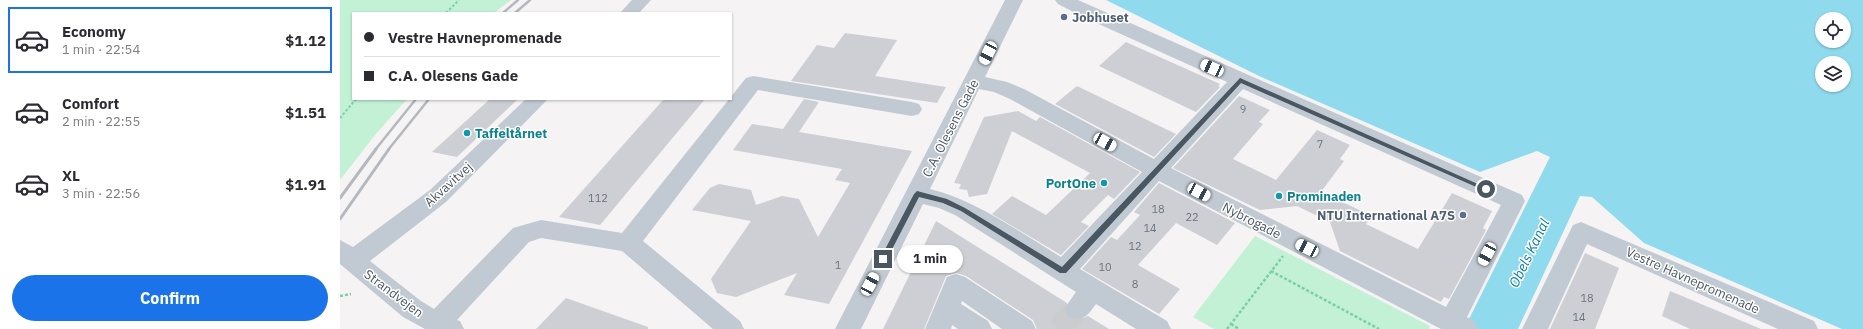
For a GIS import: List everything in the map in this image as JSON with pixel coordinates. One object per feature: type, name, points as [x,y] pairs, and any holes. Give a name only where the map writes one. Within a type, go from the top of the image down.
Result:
[{"type":"street","points":[[630,12],[642,0]]},
{"type":"street","name":"C.A. Olesens Gade","points":[[848,326],[917,194],[1014,0]]},
{"type":"street","points":[[1064,0],[1514,202],[1459,326]]},
{"type":"street","points":[[1063,271],[1158,171],[1240,80]]},
{"type":"street","name":"Nybrogade","points":[[974,81],[1000,87],[1017,94],[1158,171],[1459,326]]},
{"type":"street","points":[[628,243],[753,83],[912,109]]},
{"type":"street","name":"Akvavitvej","points":[[346,256],[438,196],[537,100]]},
{"type":"street","points":[[917,194],[945,200],[963,210],[1158,329]]},
{"type":"street","points":[[444,326],[521,235],[541,230],[628,243],[731,329]]},
{"type":"street","name":"Vestre Havnepromenade","points":[[1535,329],[1580,231],[1767,320],[1805,329]]},
{"type":"street","name":"Strandvejen","points":[[346,256],[412,309],[444,326]]},
{"type":"street","points":[[979,329],[942,318],[956,284],[1023,329]]},
{"type":"street","points":[[1076,309],[1094,290]]},
{"type":"path","points":[[447,12],[459,0]]},
{"type":"path","points":[[340,118],[355,100]]},
{"type":"path","points":[[1227,329],[1294,241]]},
{"type":"path","points":[[1271,271],[1379,329]]},
{"type":"path","points":[[340,296],[351,294]]},
{"type":"path","points":[[1231,324],[1239,329]]},
{"type":"green space","points":[[340,0],[511,0],[495,12],[352,12],[352,100],[406,100],[375,135],[340,180]]},
{"type":"green space","points":[[1255,236],[1430,326],[1429,329],[1214,329],[1193,317]]},
{"type":"water","name":"Obels Kanal","points":[[1106,0],[1863,0],[1863,329],[1842,329],[1644,243],[1592,197],[1580,196],[1518,329],[1464,329],[1550,157],[1537,151],[1480,172],[1259,76]]},
{"type":"building","points":[[845,33],[897,40],[875,76],[946,87],[937,103],[791,81],[817,45],[834,48]]},
{"type":"building","points":[[1126,42],[1220,84],[1218,86],[1220,87],[1196,112],[1099,66]]},
{"type":"building","points":[[1077,86],[1176,134],[1154,157],[1055,104]]},
{"type":"building","name":"Prominaden","points":[[1239,96],[1270,110],[1259,122],[1263,124],[1233,159],[1276,180],[1317,130],[1350,145],[1340,159],[1344,161],[1321,192],[1372,216],[1366,224],[1418,249],[1452,193],[1492,211],[1483,228],[1486,230],[1449,299],[1444,297],[1441,302],[1340,251],[1330,222],[1297,206],[1260,210],[1173,168]]},
{"type":"building","points":[[804,99],[819,102],[799,132],[912,151],[829,304],[784,295],[797,273],[736,297],[717,293],[711,279],[751,221],[692,210],[710,188],[719,184],[751,190],[756,205],[782,196],[799,199],[818,237],[850,183],[835,180],[842,169],[733,150],[752,124],[783,129]]},
{"type":"building","name":"Taffeltårnet","points":[[489,100],[517,100],[457,157],[432,152]]},
{"type":"building","points":[[663,100],[704,100],[600,225],[559,217]]},
{"type":"building","name":"PortOne","points":[[1018,111],[1036,121],[1040,117],[1140,172],[1114,199],[1108,195],[1081,222],[1089,226],[1061,255],[992,214],[1012,196],[1046,215],[1090,173],[1012,131],[987,194],[969,197],[967,190],[959,189],[961,184],[954,183],[984,117]]},
{"type":"building","points":[[1159,183],[1235,223],[1217,245],[1176,223],[1138,265],[1180,289],[1159,314],[1082,269],[1111,237],[1117,240],[1140,215],[1134,212]]},
{"type":"building","points":[[936,221],[1067,303],[1063,310],[1068,318],[1078,320],[1088,316],[1109,329],[1037,329],[1033,320],[966,276],[956,273],[946,276],[924,329],[883,329]]},
{"type":"building","points":[[1585,253],[1619,268],[1595,329],[1550,329]]},
{"type":"building","points":[[1670,291],[1761,329],[1690,329],[1662,316]]},
{"type":"building","points":[[566,298],[648,327],[648,329],[536,329]]},
{"type":"tunnel","points":[[1059,329],[1077,309]]},
{"type":"railway","points":[[504,12],[518,0]]},
{"type":"railway","points":[[516,12],[530,0]]},
{"type":"railway","points":[[375,150],[415,100]]},
{"type":"railway","points":[[388,150],[428,100]]},
{"type":"railway","points":[[340,198],[376,149]]},
{"type":"railway","points":[[340,219],[389,149]]},
{"type":"place","name":"Jobhuset","points":[[1064,17]]},
{"type":"place","name":"Taffeltårnet","points":[[467,133]]},
{"type":"place","name":"PortOne","points":[[1104,183]]},
{"type":"place","name":"Prominaden","points":[[1279,196]]},
{"type":"place","name":"NTU International A7S","points":[[1463,215]]},
{"type":"route","points":[[883,259],[917,194],[945,200],[1063,271],[1158,171],[1240,80],[1486,189]]}]
